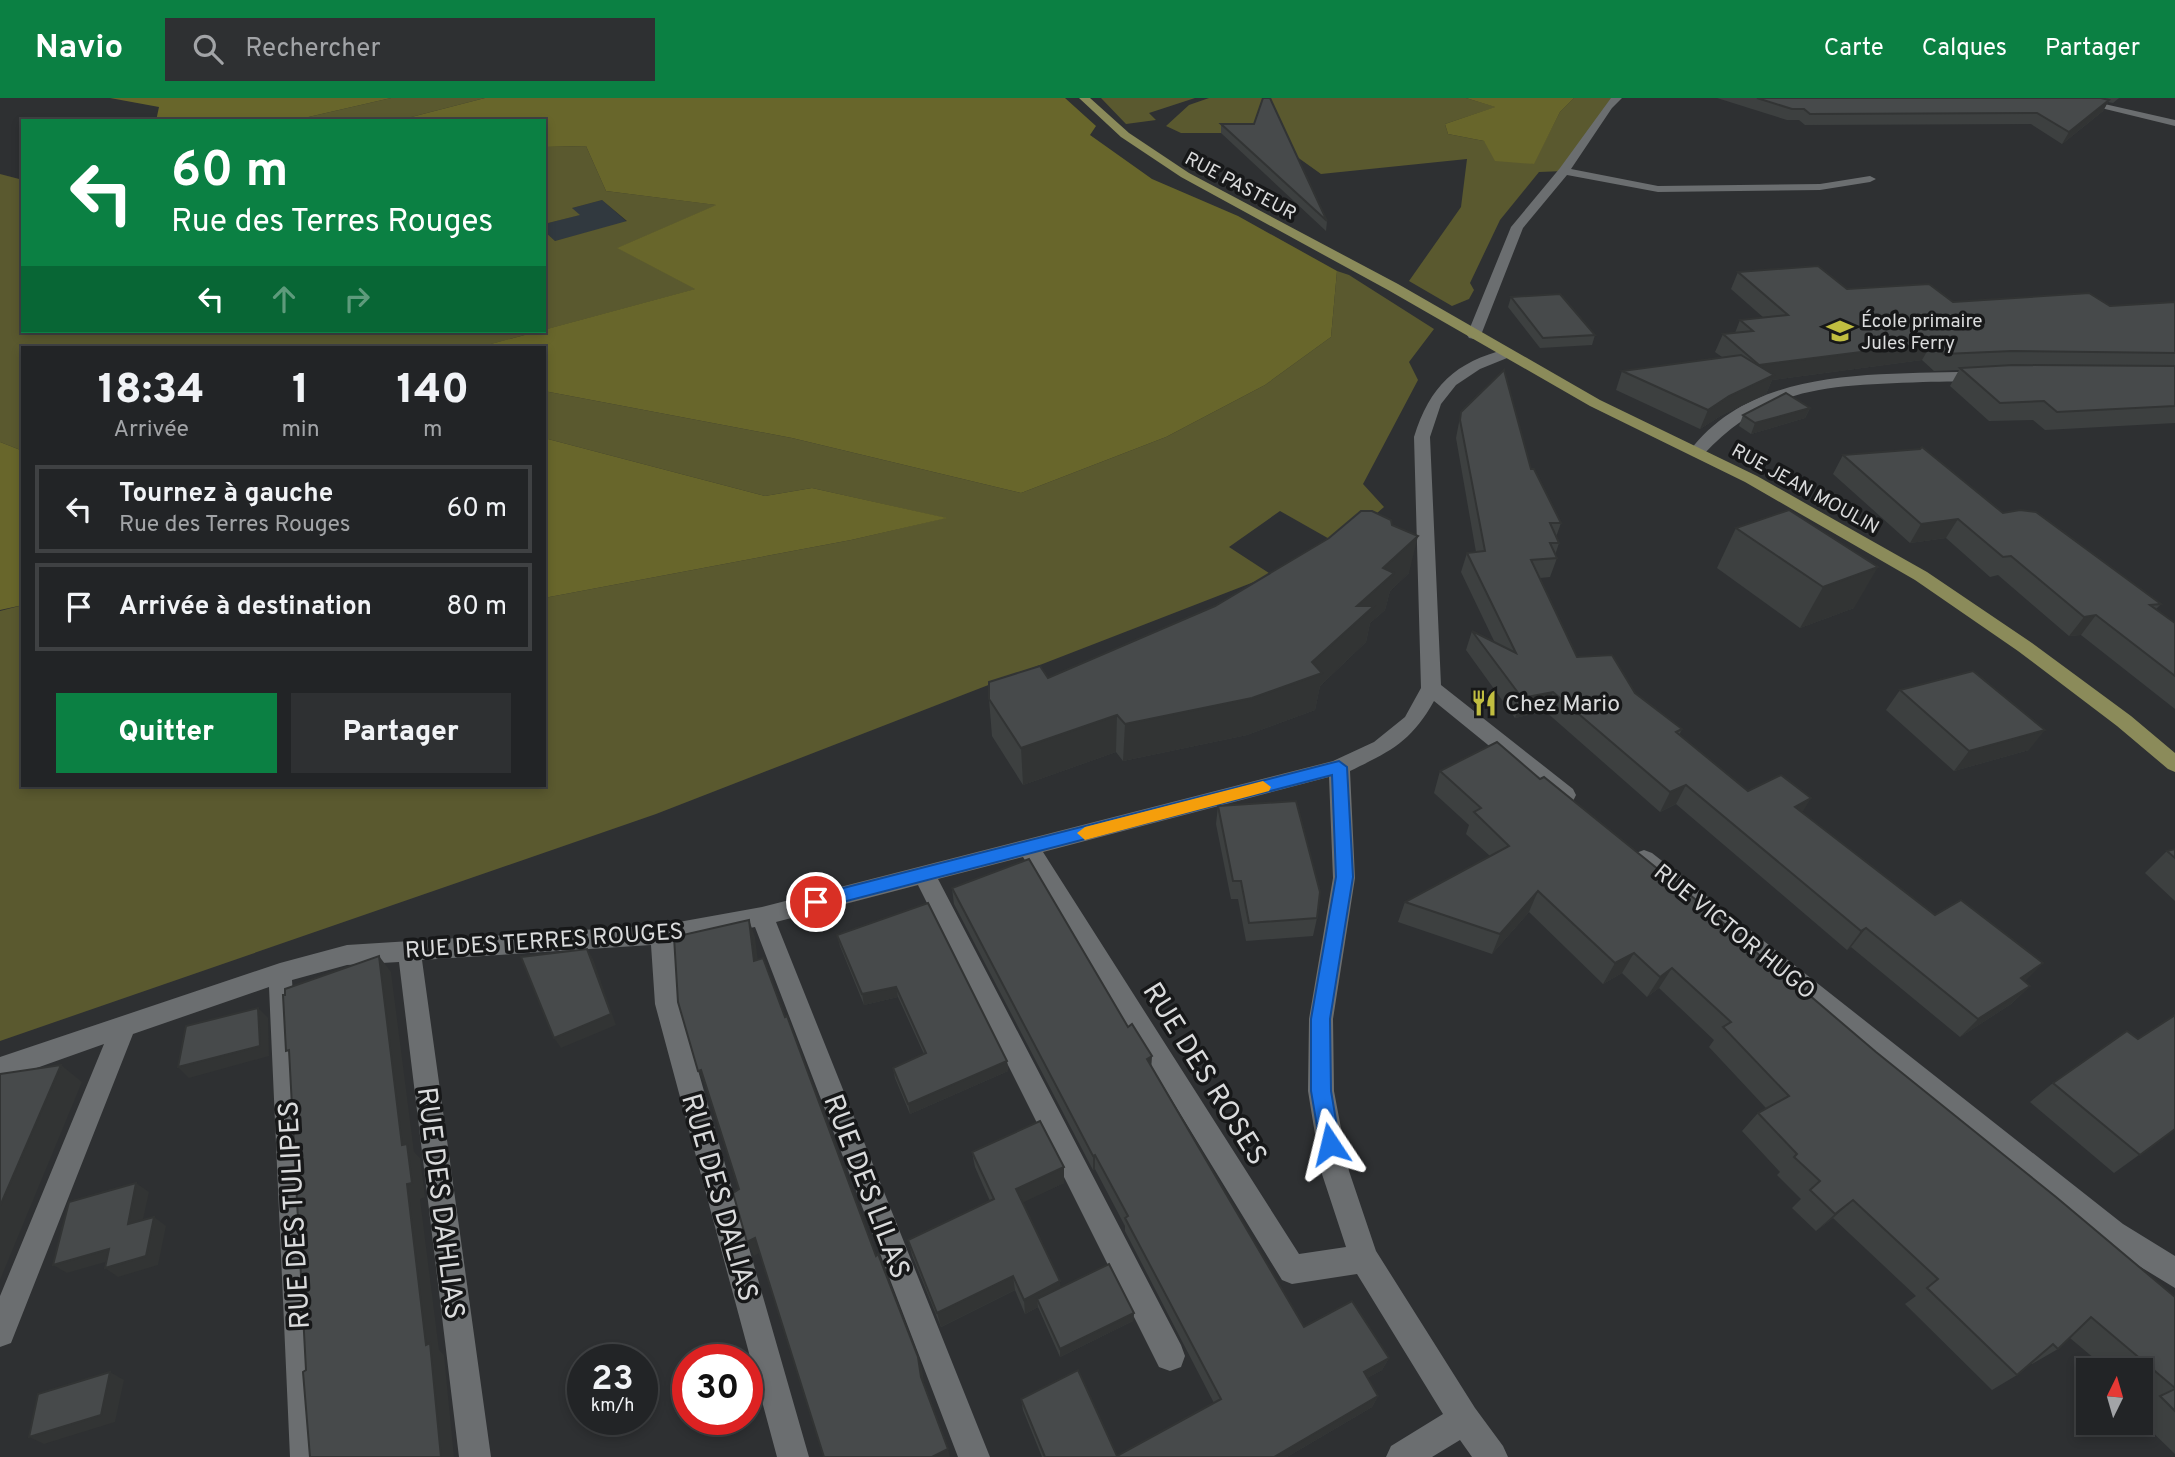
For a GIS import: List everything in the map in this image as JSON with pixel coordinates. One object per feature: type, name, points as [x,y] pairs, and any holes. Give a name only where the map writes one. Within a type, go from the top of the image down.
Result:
[{"type":"main road","name":"RUE PASTEUR","points":[[1084,98],[1125,135],[1181,173],[1393,287]]},
{"type":"main road","name":"RUE JEAN MOULIN","points":[[1393,287],[1595,403],[1751,479],[1921,576],[2036,655],[2124,721],[2175,764]]},
{"type":"street","points":[[1474,335],[1517,227],[1563,172],[1608,106],[1617,98]]},
{"type":"street","points":[[2066,98],[2175,122]]},
{"type":"street","points":[[1563,172],[1658,189],[1820,187],[1870,179]]},
{"type":"street","points":[[1507,353],[1460,372],[1439,393],[1428,414],[1422,437],[1432,688],[1583,809]]},
{"type":"street","points":[[1697,452],[1718,428],[1764,400],[1810,389],[1859,382],[2000,375]]},
{"type":"street","name":"RUE DES TERRES ROUGES","points":[[0,1069],[280,973],[347,955],[662,934],[762,916],[1339,767],[1381,747],[1412,722],[1432,688]]},
{"type":"street","points":[[1339,767],[1344,877],[1321,1019],[1321,1091],[1335,1171],[1364,1259],[1464,1419],[1493,1457]]},
{"type":"street","name":"RUE VICTOR HUGO","points":[[1626,844],[2113,1234],[2175,1273]]},
{"type":"street","name":"RUE DES ROSES","points":[[1029,848],[1292,1270],[1364,1259]]},
{"type":"street","points":[[924,875],[1170,1356]]},
{"type":"street","name":"RUE DES LILAS","points":[[762,916],[974,1457]]},
{"type":"street","name":"RUE DES DALIAS","points":[[662,934],[667,1004],[793,1457]]},
{"type":"street","name":"RUE DES DAHLIAS","points":[[409,950],[475,1457]]},
{"type":"street","name":"RUE DES TULIPES","points":[[280,973],[306,1457]]},
{"type":"street","points":[[0,1332],[124,1026]]},
{"type":"street","points":[[1402,1457],[1464,1419]]},
{"type":"shaded area","points":[[110,98],[391,98],[300,119],[156,119],[159,107]]},
{"type":"shaded area","points":[[391,98],[485,98],[404,119],[300,119]]},
{"type":"shaded area","points":[[485,98],[1065,98],[1096,126],[1090,135],[1152,179],[1238,216],[1337,271],[1331,337],[1265,385],[1166,437],[1021,493],[792,438],[546,391],[546,346],[483,346],[532,333],[546,333],[546,329],[695,289],[617,248],[716,205],[606,191],[586,146],[546,147],[546,119],[404,119]]},
{"type":"shaded area","points":[[1101,98],[1195,98],[1149,113],[1156,120],[1126,124]]},
{"type":"shaded area","points":[[1209,98],[1466,98],[1496,107],[1445,124],[1448,134],[1484,141],[1533,164],[1560,112],[1574,98],[1617,98],[1564,171],[1539,172],[1500,220],[1470,283],[1474,290],[1469,299],[1452,306],[1409,281],[1461,207],[1467,159],[1321,174],[1293,154],[1282,133],[1181,133],[1166,126],[1189,105]]},
{"type":"shaded area","points":[[1466,98],[1574,98],[1560,112],[1534,164],[1495,161],[1484,141],[1448,134],[1445,124],[1495,107]]},
{"type":"shaded area","points":[[586,146],[606,191],[717,205],[618,248],[696,289],[546,329],[546,233],[555,241],[627,221],[602,200],[572,208],[580,215],[546,224],[546,147]]},
{"type":"shaded area","points":[[0,174],[21,179],[21,333],[532,333],[484,346],[21,346],[21,450],[0,442]]},
{"type":"shaded area","points":[[602,200],[627,222],[555,241],[546,233],[546,223],[579,215],[572,208]]},
{"type":"shaded area","points":[[1337,271],[1349,275],[1434,329],[1409,362],[1418,380],[1363,484],[1384,507],[1340,545],[1280,511],[1229,547],[1272,575],[656,814],[0,1041],[0,611],[21,606],[21,787],[546,787],[546,598],[851,540],[945,518],[812,488],[765,496],[546,439],[546,391],[792,438],[1021,493],[1166,437],[1265,385],[1331,337]]},
{"type":"shaded area","points":[[546,439],[765,496],[812,488],[947,518],[851,540],[546,598]]},
{"type":"shaded area","points":[[0,442],[21,450],[21,605],[0,610]]},
{"type":"building","points":[[1263,98],[1270,98],[1327,221],[1221,124],[1254,124]]},
{"type":"building","points":[[1757,98],[2109,100],[2069,132],[2037,113],[1810,114],[1804,109],[1792,109]]},
{"type":"building","points":[[1818,266],[1847,289],[1929,284],[1953,302],[2089,293],[2110,306],[2175,302],[2175,353],[2012,351],[1944,354],[1932,343],[1759,365],[1723,334],[1753,331],[1740,320],[1788,315],[1738,272]]},
{"type":"building","points":[[1560,294],[1595,335],[1543,338],[1511,297]]},
{"type":"building","points":[[1741,355],[1774,375],[1729,396],[1708,410],[1622,371]]},
{"type":"building","points":[[2013,365],[2175,366],[2175,406],[2057,412],[2044,401],[2000,403],[1960,368]]},
{"type":"building","points":[[1504,370],[1531,469],[1534,469],[1561,523],[1550,523],[1559,543],[1550,543],[1557,558],[1531,560],[1577,657],[1612,655],[1635,693],[1682,729],[1676,732],[1748,791],[1781,775],[1811,798],[1795,807],[1935,915],[1961,900],[2043,963],[2021,978],[2030,986],[1978,1019],[1866,928],[1861,931],[1686,785],[1670,792],[1553,692],[1522,698],[1472,631],[1516,653],[1467,553],[1485,551],[1460,420],[1461,412]]},
{"type":"building","points":[[1786,393],[1810,408],[1755,423],[1743,415]]},
{"type":"building","points":[[1922,447],[2003,513],[2020,510],[2036,512],[2161,604],[2150,605],[2175,623],[2175,676],[2096,615],[2084,617],[2011,556],[2003,557],[1958,519],[1921,524],[1843,455]]},
{"type":"building","points":[[1789,510],[1878,567],[1823,587],[1736,528]]},
{"type":"building","points":[[1361,511],[1372,511],[1391,520],[1392,525],[1418,536],[1383,568],[1394,573],[1357,606],[1374,606],[1312,662],[1322,673],[1252,698],[1125,724],[1117,715],[1021,748],[989,699],[989,682],[1040,666],[1048,678],[1215,606],[1329,538]]},
{"type":"building","points":[[1973,671],[2045,730],[1969,751],[1900,690]]},
{"type":"building","points":[[1497,742],[1540,779],[1544,777],[1711,912],[1792,984],[1795,983],[2056,1197],[2175,1297],[2175,1388],[2153,1369],[2153,1358],[2140,1358],[2091,1317],[2058,1349],[2053,1344],[2017,1375],[1927,1288],[1938,1279],[1853,1200],[1835,1214],[1810,1190],[1820,1181],[1794,1157],[1797,1154],[1758,1113],[1789,1096],[1723,1027],[1731,1022],[1672,968],[1660,977],[1634,953],[1615,963],[1538,891],[1500,934],[1405,902],[1509,846],[1474,812],[1481,808],[1440,771]]},
{"type":"building","points":[[1296,801],[1320,892],[1317,918],[1249,923],[1241,881],[1233,881],[1218,806]]},
{"type":"building","points":[[2175,849],[2175,858],[2167,851]]},
{"type":"building","points":[[1029,859],[1128,1027],[1132,1024],[1152,1056],[1147,1059],[1304,1327],[1352,1301],[1389,1358],[1364,1372],[1378,1396],[1274,1457],[1045,1457],[1021,1399],[1078,1370],[1117,1456],[1221,1399],[1125,1218],[1128,1216],[1095,1155],[1093,1156],[952,888]]},
{"type":"building","points":[[928,903],[1007,1061],[908,1104],[893,1068],[926,1053],[896,987],[862,994],[837,935]]},
{"type":"building","points":[[749,920],[754,961],[763,958],[876,1256],[878,1254],[918,1357],[921,1377],[948,1449],[932,1457],[824,1457],[755,1238],[747,1242],[733,1193],[739,1189],[701,1070],[698,1071],[678,1002],[674,937]]},
{"type":"building","points":[[587,949],[611,1014],[554,1038],[521,957]]},
{"type":"building","points":[[379,956],[402,1145],[407,1144],[412,1183],[407,1184],[426,1345],[430,1343],[441,1457],[310,1457],[303,1372],[306,1370],[289,1050],[286,1051],[283,995],[285,989]]},
{"type":"building","points":[[258,1008],[260,1046],[178,1067],[186,1026]]},
{"type":"building","points":[[2175,1015],[2175,1129],[2140,1155],[2053,1083],[2127,1031],[2138,1039]]},
{"type":"building","points":[[61,1065],[0,1206],[0,1074]]},
{"type":"building","points":[[1040,1121],[1064,1167],[1016,1189],[1060,1281],[1024,1300],[1013,1276],[937,1313],[908,1240],[994,1199],[972,1152]]},
{"type":"building","points":[[136,1183],[128,1224],[154,1217],[146,1256],[105,1268],[109,1249],[53,1265],[69,1202]]},
{"type":"building","points":[[1109,1264],[1134,1313],[1060,1349],[1037,1299]]},
{"type":"building","points":[[110,1372],[101,1415],[29,1437],[38,1394]]},
{"type":"building","points":[[2175,1389],[2175,1411],[2160,1396]]},
{"type":"slow traffic","points":[[1085,833],[1263,787]]},
{"type":"place","name":"École primaire Jules Ferry","points":[[1840,331]]},
{"type":"place","name":"Chez Mario","points":[[1484,703]]},
{"type":"route","points":[[816,902],[1339,767],[1344,877],[1321,1019],[1321,1091],[1330,1144]]}]
